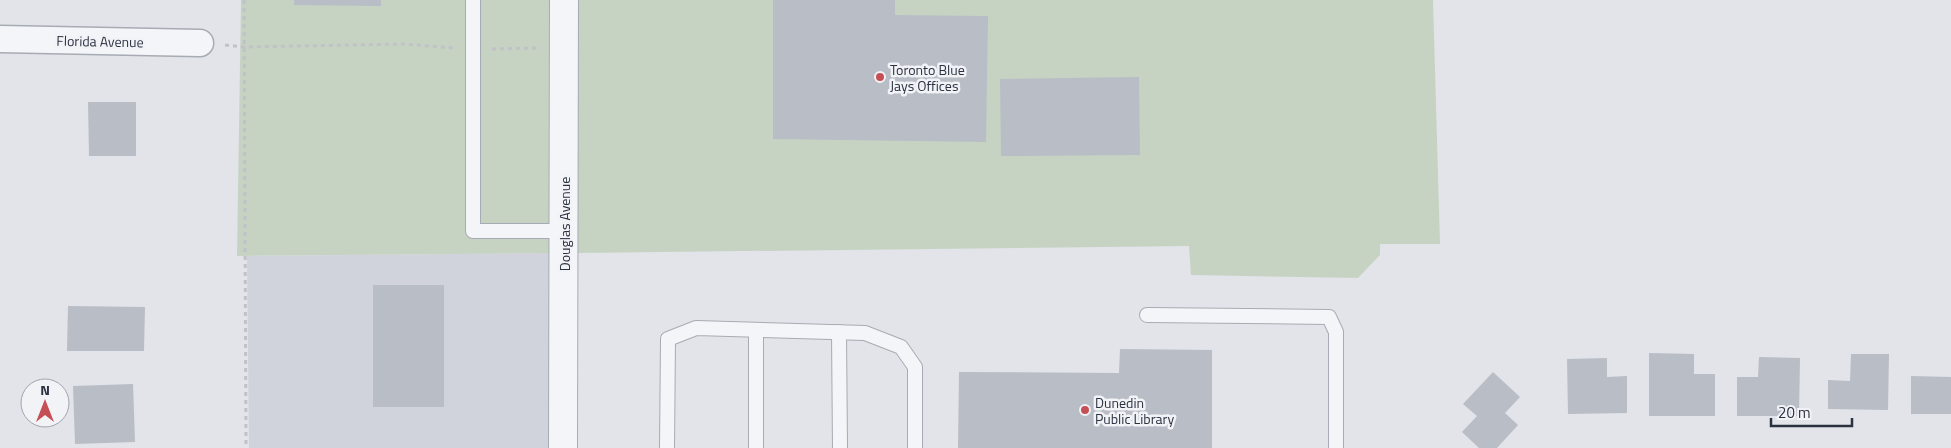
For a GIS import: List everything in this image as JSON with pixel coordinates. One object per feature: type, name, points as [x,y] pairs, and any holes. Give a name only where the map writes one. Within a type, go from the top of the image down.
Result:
[{"type":"street","name":"Douglas Avenue","points":[[563,448],[564,0]]},
{"type":"street","name":"Florida Avenue","points":[[0,39],[200,43]]},
{"type":"lane","points":[[473,0],[473,231],[563,231]]},
{"type":"lane","points":[[1147,316],[1329,317],[1336,332],[1336,448]]},
{"type":"lane","points":[[667,448],[668,339],[696,328],[865,333],[901,347],[915,367],[915,448]]},
{"type":"lane","points":[[756,330],[756,448]]},
{"type":"lane","points":[[838,332],[840,448]]},
{"type":"path","points":[[244,0],[246,448]]},
{"type":"path","points":[[200,43],[244,47],[404,44],[473,49],[564,48]]},
{"type":"shaded area","points":[[550,253],[549,448],[249,448],[247,256]]},
{"type":"green space","points":[[241,0],[550,0],[550,253],[237,256]]},
{"type":"green space","points":[[578,0],[1433,0],[1440,244],[1380,244],[1380,255],[1358,278],[1191,275],[1189,246],[578,253]]},
{"type":"building","points":[[294,0],[381,0],[381,6],[294,5]]},
{"type":"building","name":"Toronto Blue Jays Offices","points":[[773,0],[895,0],[895,15],[988,16],[986,142],[773,139]]},
{"type":"building","points":[[1139,77],[1140,155],[1001,156],[1000,79]]},
{"type":"building","points":[[88,102],[136,102],[136,156],[89,156]]},
{"type":"building","points":[[373,285],[444,285],[444,407],[373,407]]},
{"type":"building","points":[[68,306],[145,307],[144,351],[67,351]]},
{"type":"building","name":"Dunedin Public Library","points":[[1120,349],[1212,350],[1212,448],[958,448],[959,372],[1119,373]]},
{"type":"building","points":[[1649,353],[1694,354],[1694,374],[1715,374],[1715,416],[1649,416]]},
{"type":"building","points":[[1851,354],[1889,354],[1888,410],[1828,409],[1828,380],[1850,381]]},
{"type":"building","points":[[1759,357],[1800,358],[1799,416],[1737,416],[1737,377],[1758,377]]},
{"type":"building","points":[[1607,358],[1607,377],[1627,376],[1627,413],[1568,414],[1567,359]]},
{"type":"building","points":[[1493,372],[1520,397],[1505,413],[1518,425],[1497,448],[1479,448],[1462,432],[1477,416],[1463,404]]},
{"type":"building","points":[[1911,376],[1951,377],[1951,414],[1911,414]]},
{"type":"building","points":[[133,384],[135,442],[75,444],[73,386]]},
{"type":"place","name":"Toronto Blue Jays Offices","points":[[880,77]]},
{"type":"place","name":"Dunedin Public Library","points":[[1085,410]]}]
